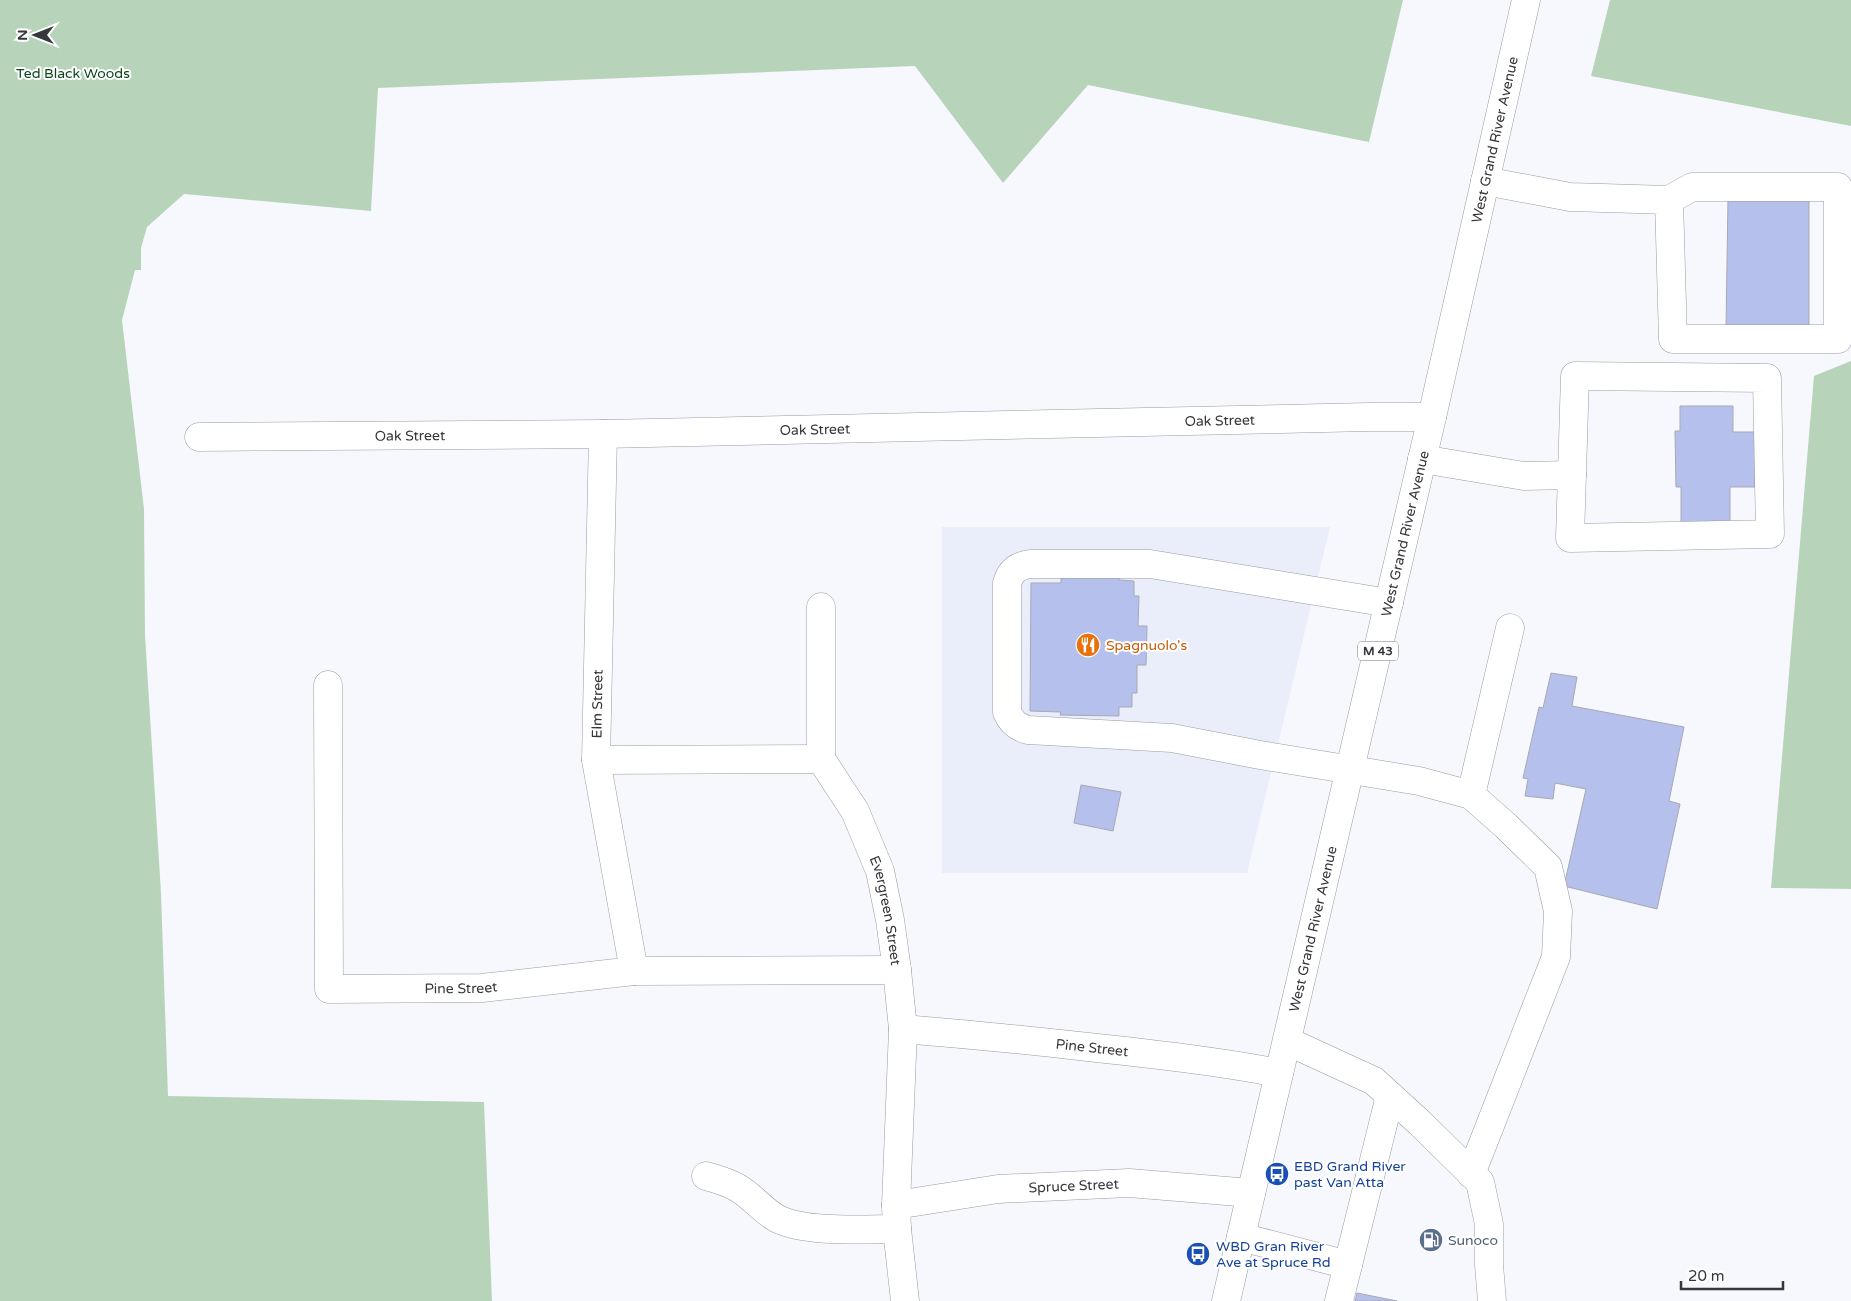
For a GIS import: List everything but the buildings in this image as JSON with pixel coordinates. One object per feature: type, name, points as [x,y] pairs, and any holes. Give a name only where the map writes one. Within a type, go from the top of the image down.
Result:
[{"type":"street","name":"West Grand River Avenue","points":[[1226,1301],[1432,418],[1526,0]]},
{"type":"street","points":[[1485,182],[1570,197],[1669,200],[1692,187],[1838,186],[1838,338],[1673,339],[1669,200]]},
{"type":"street","points":[[1575,376],[1767,378],[1770,534],[1570,538],[1572,475],[1575,376]]},
{"type":"street","name":"Oak Street","points":[[199,437],[603,434],[1349,417],[1432,418]]},
{"type":"street","name":"Elm Street","points":[[603,434],[596,760],[634,971]]},
{"type":"street","points":[[1422,459],[1524,476],[1572,475]]},
{"type":"street","points":[[1389,603],[1150,564],[1021,565],[1013,570],[1007,583],[1007,712],[1009,718],[1020,728],[1028,730],[1172,738],[1419,781],[1471,795],[1548,867],[1558,910],[1556,957],[1471,1174]]},
{"type":"street","points":[[596,760],[822,758],[822,607]]},
{"type":"street","points":[[1471,795],[1510,628]]},
{"type":"street","name":"Pine Street","points":[[328,685],[329,990],[482,988],[634,971],[897,970]]},
{"type":"street","name":"Evergreen Street","points":[[822,758],[855,811],[880,871],[897,970],[903,1029],[897,1217],[906,1301]]},
{"type":"street","name":"Pine Street","points":[[903,1029],[1177,1056],[1218,1061],[1279,1073]]},
{"type":"street","points":[[1287,1041],[1374,1082],[1480,1182],[1490,1224],[1489,1265],[1492,1301]]},
{"type":"street","points":[[1339,1301],[1390,1096]]},
{"type":"street","name":"Spruce Street","points":[[706,1176],[738,1188],[766,1212],[788,1223],[802,1227],[897,1217],[998,1189],[1129,1183],[1251,1193]]},
{"type":"street","points":[[1241,1237],[1348,1265]]},
{"type":"shaded area","points":[[942,527],[1330,527],[1247,873],[942,873]]},
{"type":"green space","name":"Ted Black Woods","points":[[0,0],[1403,0],[1369,142],[1088,85],[1003,183],[915,66],[378,88],[371,211],[184,194],[147,227],[141,248],[141,270],[135,270],[122,320],[144,509],[145,635],[161,893],[168,1096],[484,1102],[492,1301],[0,1301]]},
{"type":"green space","points":[[1610,0],[1851,0],[1851,126],[1591,76]]},
{"type":"green space","points":[[1851,361],[1851,889],[1771,888],[1814,376]]},
{"type":"place","name":"Spagnuolo's","points":[[1088,645]]},
{"type":"place","name":"EBD Grand River past Van Atta","points":[[1277,1174]]},
{"type":"place","name":"Sunoco","points":[[1431,1240]]},
{"type":"place","name":"WBD Gran River Ave at Spruce Rd","points":[[1198,1254]]}]
